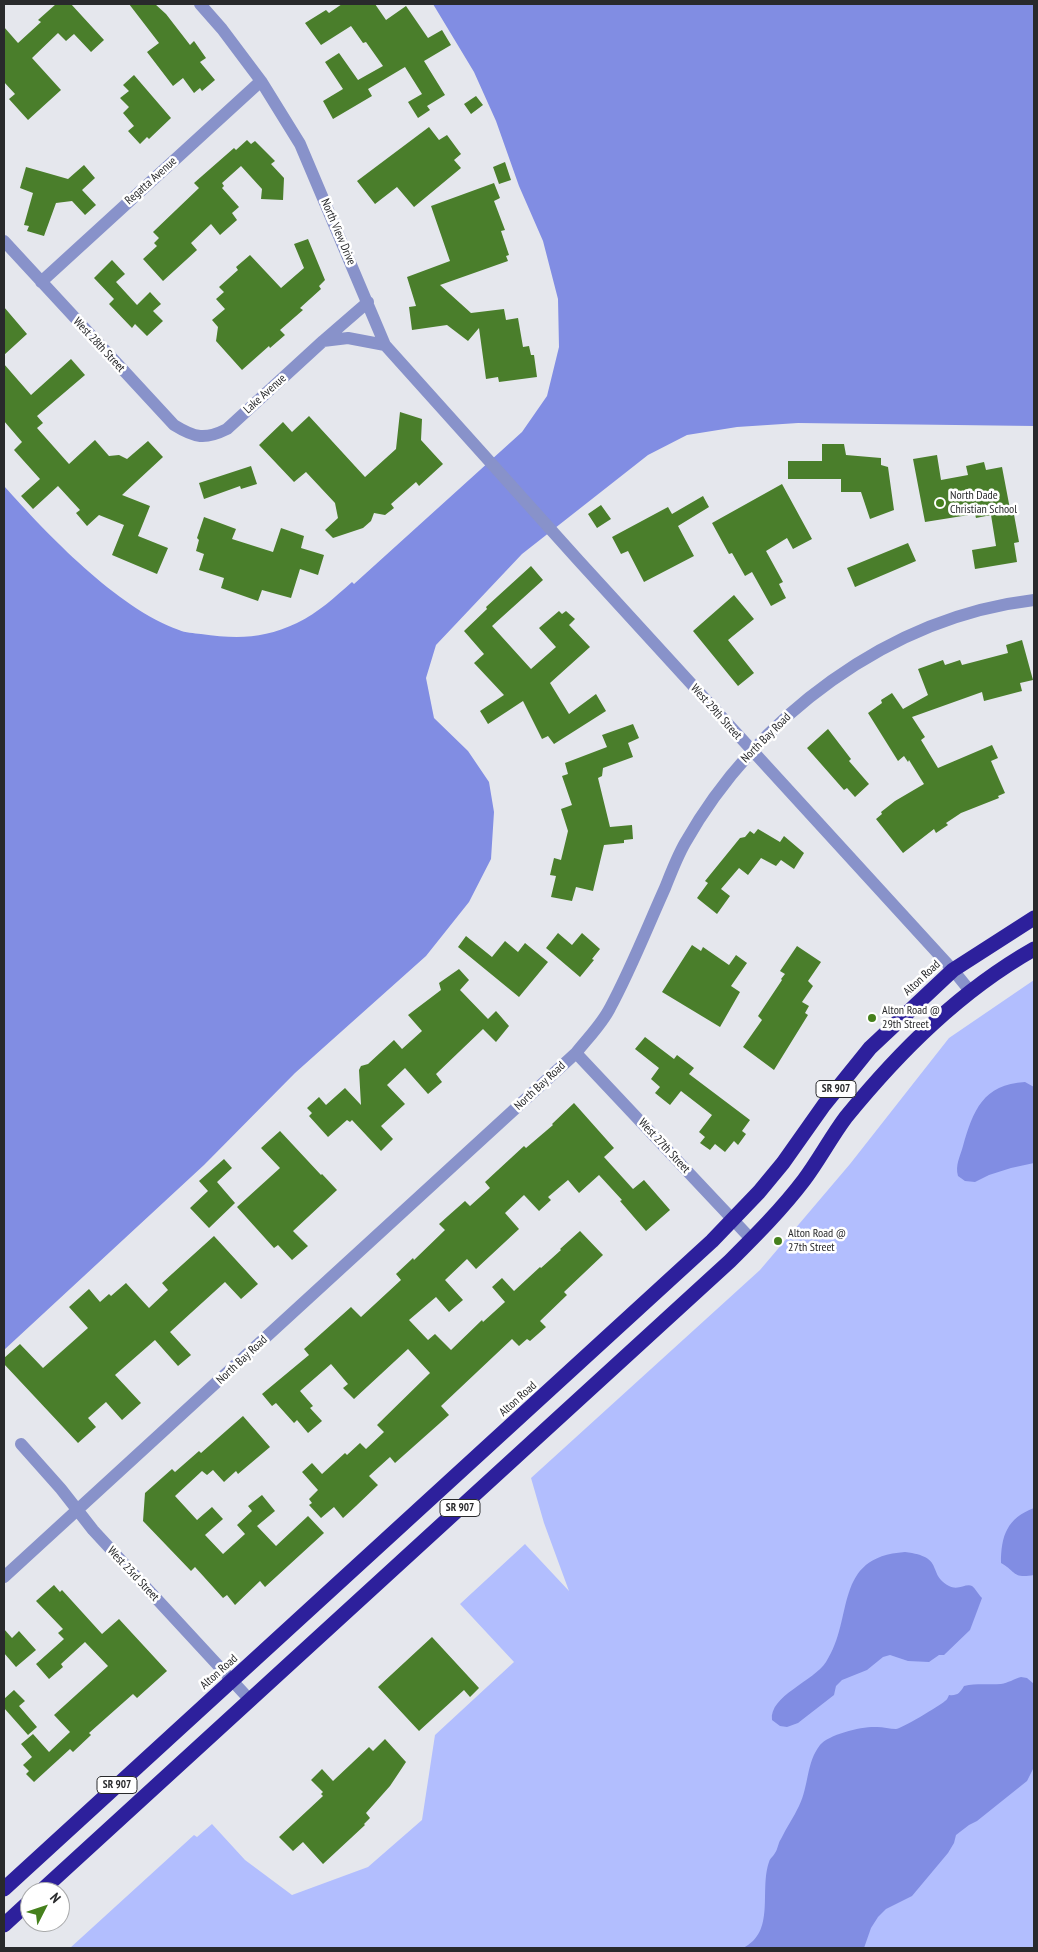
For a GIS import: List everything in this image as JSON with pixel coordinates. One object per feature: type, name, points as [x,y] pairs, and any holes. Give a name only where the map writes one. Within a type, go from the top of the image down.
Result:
[{"type":"highway","name":"Alton Road","points":[[4,1889],[733,1220],[783,1163],[824,1105],[870,1048],[953,970],[1034,918]]},
{"type":"highway","name":"SR 907","points":[[51,1882],[752,1240],[804,1179],[845,1119],[890,1066],[935,1021],[970,991],[1034,949]]},
{"type":"highway","points":[[4,1925],[20,1910]]},
{"type":"street","name":"North View Drive","points":[[200,4],[222,29],[261,81],[300,144],[385,345],[482,455]]},
{"type":"street","name":"Regatta Avenue","points":[[41,282],[261,81]]},
{"type":"street","name":"West 28th Street","points":[[4,242],[174,426],[187,433],[202,437]]},
{"type":"street","name":"Lake Avenue","points":[[202,437],[215,435],[227,429],[368,302]]},
{"type":"street","points":[[323,341],[348,338],[385,345]]},
{"type":"street","name":"West 29th Street","points":[[482,455],[953,970],[970,991]]},
{"type":"street","name":"North Bay Road","points":[[4,1577],[576,1053],[609,1010],[632,963],[684,843],[751,750],[787,716],[842,673],[908,636],[954,617],[1016,602],[1034,600]]},
{"type":"street","name":"West 27th Street","points":[[576,1053],[752,1240]]},
{"type":"street","name":"West 23rd Street","points":[[21,1444],[61,1489],[93,1530],[250,1700]]},
{"type":"shaded area","points":[[433,4],[1034,4],[1034,426],[798,423],[737,427],[687,435],[648,455],[522,554],[436,645],[426,678],[434,718],[468,751],[489,782],[494,812],[491,859],[469,902],[426,956],[295,1073],[204,1165],[4,1350],[4,486],[84,568],[132,605],[155,619],[184,632],[226,637],[261,635],[285,628],[305,619],[333,599],[352,582],[354,584],[522,432],[547,396],[559,347],[558,299],[543,241],[519,186],[496,121],[474,72]]},
{"type":"shaded area","points":[[1034,980],[1034,1948],[70,1948],[194,1835],[197,1837],[212,1824],[245,1860],[292,1895],[368,1867],[422,1820],[435,1735],[514,1662],[460,1604],[525,1544],[569,1591],[544,1523],[531,1478],[760,1270],[850,1164],[949,1038]]},
{"type":"shaded area","points":[[1025,1082],[1034,1087],[1034,1163],[989,1175],[975,1182],[965,1181],[958,1176],[957,1165],[976,1111],[990,1094],[999,1088]]},
{"type":"shaded area","points":[[1034,1508],[1034,1575],[1022,1576],[1015,1574],[1001,1563],[1002,1544],[1007,1529],[1017,1517]]},
{"type":"shaded area","points":[[905,1552],[918,1554],[926,1558],[934,1566],[942,1581],[949,1586],[956,1588],[970,1585],[974,1588],[982,1598],[970,1630],[944,1655],[939,1655],[929,1662],[908,1661],[890,1655],[883,1657],[867,1670],[842,1680],[836,1686],[834,1695],[798,1723],[787,1727],[780,1726],[772,1720],[773,1711],[777,1703],[812,1676],[826,1662],[835,1645],[849,1592],[856,1577],[866,1565],[882,1556]]},
{"type":"shaded area","points":[[1021,1677],[1027,1678],[1034,1684],[1034,1767],[1027,1781],[977,1821],[956,1835],[948,1853],[912,1896],[886,1909],[878,1917],[871,1928],[864,1948],[743,1948],[753,1941],[760,1932],[765,1910],[766,1873],[770,1859],[799,1806],[805,1791],[812,1759],[824,1741],[855,1729],[879,1727],[896,1729],[941,1704],[949,1695],[958,1694],[964,1686],[1001,1684]]},
{"type":"building","points":[[56,4],[71,4],[104,40],[91,52],[74,34],[66,41],[58,33],[32,58],[61,90],[28,120],[9,99],[15,94],[4,82],[4,27],[18,43],[41,22],[38,20]]},
{"type":"building","points":[[129,4],[155,4],[166,14],[190,45],[194,41],[206,58],[200,62],[215,80],[202,91],[200,88],[194,93],[183,78],[173,86],[147,52],[159,43]]},
{"type":"building","points":[[342,4],[375,4],[386,20],[406,6],[428,38],[442,30],[451,45],[424,61],[445,95],[427,106],[430,110],[418,118],[408,102],[422,94],[405,67],[368,89],[372,96],[333,119],[323,101],[343,89],[325,62],[339,53],[358,80],[383,66],[366,42],[363,43],[351,26],[321,45],[305,23],[326,10],[329,13]]},
{"type":"building","points":[[134,75],[171,118],[149,139],[147,137],[140,144],[128,131],[134,126],[123,113],[129,107],[120,98],[129,91],[123,85]]},
{"type":"building","points":[[476,96],[483,105],[471,114],[464,104]]},
{"type":"building","points":[[429,127],[439,140],[447,135],[461,154],[454,160],[461,168],[414,207],[397,187],[375,204],[357,181]]},
{"type":"building","points":[[247,140],[251,144],[255,141],[275,161],[271,164],[284,178],[283,200],[261,199],[262,189],[241,166],[222,183],[224,186],[222,188],[239,207],[232,213],[237,220],[220,235],[211,224],[191,243],[197,250],[163,281],[143,259],[157,246],[154,243],[159,238],[153,232],[199,188],[194,183],[234,148],[236,150]]},
{"type":"building","points":[[505,162],[511,180],[499,184],[493,167]]},
{"type":"building","points":[[84,165],[95,178],[82,190],[96,205],[85,215],[72,201],[56,203],[44,236],[27,231],[29,226],[24,225],[33,193],[20,188],[26,167],[68,179]]},
{"type":"building","points":[[494,183],[500,198],[494,201],[505,230],[501,231],[509,255],[506,256],[508,261],[440,285],[471,313],[504,309],[506,320],[518,318],[523,347],[529,346],[531,355],[534,355],[537,377],[499,382],[498,377],[486,379],[479,328],[468,341],[447,325],[412,330],[409,307],[416,306],[407,277],[450,261],[431,206]]},
{"type":"building","points":[[308,239],[325,280],[319,286],[321,289],[300,308],[303,310],[280,330],[285,335],[270,348],[269,346],[242,370],[216,341],[218,327],[212,320],[225,309],[216,299],[224,292],[219,287],[238,270],[236,267],[250,255],[281,288],[304,268],[294,244]]},
{"type":"building","points":[[112,260],[125,274],[116,282],[137,305],[150,292],[161,304],[153,311],[163,321],[147,336],[135,324],[132,328],[109,304],[114,299],[94,278]]},
{"type":"building","points":[[4,307],[27,334],[4,355]]},
{"type":"building","points":[[71,359],[85,375],[37,416],[43,423],[37,428],[69,464],[95,440],[109,456],[119,455],[127,459],[148,441],[163,457],[122,495],[150,506],[138,536],[168,548],[157,574],[112,555],[124,525],[99,515],[87,526],[76,513],[80,510],[58,486],[33,509],[21,496],[40,479],[14,450],[22,442],[4,421],[4,364],[31,395]]},
{"type":"building","points":[[400,412],[422,419],[421,440],[443,464],[419,486],[416,482],[391,504],[394,508],[385,515],[374,513],[371,521],[363,528],[333,538],[325,530],[338,518],[335,503],[306,472],[294,482],[259,445],[283,422],[292,432],[309,416],[365,477],[396,449]]},
{"type":"building","points":[[822,444],[844,444],[846,455],[881,458],[881,465],[888,467],[894,510],[870,519],[861,492],[841,492],[841,479],[788,479],[788,461],[822,461]]},
{"type":"building","points":[[937,455],[941,480],[968,475],[966,466],[984,462],[986,470],[1002,467],[1019,542],[1014,543],[1017,562],[975,569],[972,550],[996,546],[991,515],[976,518],[975,514],[925,522],[913,459]]},
{"type":"building","points":[[251,466],[257,484],[241,489],[240,486],[204,499],[199,483]]},
{"type":"building","points":[[782,484],[812,539],[793,549],[787,538],[766,551],[783,582],[779,584],[786,598],[771,606],[752,572],[745,576],[732,553],[729,554],[712,523]]},
{"type":"building","points":[[703,496],[709,507],[678,526],[694,556],[644,582],[628,551],[621,554],[612,537],[668,507],[672,514]]},
{"type":"building","points":[[601,505],[611,519],[597,528],[588,514]]},
{"type":"building","points":[[204,517],[236,529],[232,539],[273,552],[281,528],[304,536],[301,548],[324,555],[318,575],[300,569],[291,598],[262,590],[258,601],[221,588],[224,578],[199,570],[204,554],[196,551],[199,540],[197,538]]},
{"type":"building","points":[[908,543],[916,561],[855,587],[847,568]]},
{"type":"building","points":[[531,566],[543,580],[492,626],[531,669],[556,647],[539,628],[559,611],[562,614],[566,611],[575,619],[569,625],[590,647],[550,683],[569,714],[596,694],[606,711],[554,744],[548,736],[542,739],[523,701],[488,724],[480,711],[504,695],[474,663],[484,654],[464,631],[487,609],[486,607]]},
{"type":"building","points":[[734,595],[754,619],[728,640],[754,673],[738,686],[693,631]]},
{"type":"building","points":[[1022,640],[1033,680],[1020,683],[1022,691],[984,701],[982,692],[912,717],[925,737],[921,740],[938,768],[992,745],[998,758],[991,761],[1005,793],[998,796],[999,798],[961,813],[946,823],[948,825],[936,833],[934,829],[903,853],[876,819],[882,814],[881,812],[895,801],[924,784],[909,760],[908,762],[904,756],[898,761],[868,713],[882,703],[881,700],[892,693],[903,709],[928,695],[918,669],[943,660],[945,665],[960,660],[962,665],[1008,653],[1006,645]]},
{"type":"building","points":[[633,724],[639,738],[628,743],[633,757],[603,768],[602,776],[598,778],[610,827],[632,825],[633,839],[624,840],[624,843],[604,845],[593,891],[576,887],[572,901],[551,897],[556,876],[550,875],[554,858],[561,860],[568,831],[561,809],[572,805],[562,776],[568,774],[565,763],[607,747],[602,735]]},
{"type":"building","points":[[828,729],[851,759],[849,761],[869,784],[855,797],[847,788],[844,790],[807,748]]},
{"type":"building","points":[[758,829],[780,842],[784,836],[804,853],[794,869],[781,860],[776,866],[761,858],[748,875],[739,868],[721,889],[730,896],[717,914],[697,898],[708,883],[705,881],[740,838],[745,837],[750,831],[754,834]]},
{"type":"building","points":[[558,933],[572,945],[582,933],[600,949],[592,959],[594,960],[580,977],[546,948]]},
{"type":"building","points":[[466,936],[492,957],[505,941],[518,952],[525,943],[548,962],[519,997],[458,947]]},
{"type":"building","points":[[692,945],[701,951],[703,947],[729,965],[736,955],[747,963],[731,986],[740,992],[720,1027],[662,992]]},
{"type":"building","points":[[797,946],[821,962],[808,981],[813,986],[802,1002],[809,1006],[805,1013],[808,1015],[774,1070],[743,1047],[762,1020],[758,1016],[782,980],[785,974],[780,971]]},
{"type":"building","points":[[459,969],[469,980],[460,990],[488,1019],[496,1011],[509,1026],[496,1042],[483,1029],[436,1074],[442,1082],[428,1094],[405,1068],[387,1085],[405,1104],[381,1126],[393,1139],[381,1151],[352,1120],[350,1122],[347,1120],[328,1137],[309,1116],[312,1113],[307,1108],[319,1097],[326,1105],[345,1088],[361,1105],[359,1070],[361,1066],[368,1064],[394,1040],[402,1049],[422,1031],[408,1015],[441,990],[439,983]]},
{"type":"building","points":[[645,1037],[674,1059],[677,1055],[694,1068],[689,1074],[750,1120],[742,1131],[746,1134],[738,1145],[734,1141],[725,1152],[715,1144],[710,1150],[700,1143],[705,1137],[699,1132],[712,1115],[681,1091],[670,1105],[655,1093],[660,1087],[651,1079],[659,1068],[635,1049]]},
{"type":"building","points":[[574,1103],[614,1148],[604,1157],[633,1189],[644,1180],[670,1210],[646,1231],[620,1201],[622,1200],[599,1175],[579,1193],[568,1180],[548,1197],[551,1200],[539,1211],[524,1195],[505,1213],[519,1229],[476,1269],[467,1259],[445,1280],[463,1300],[449,1312],[436,1297],[409,1320],[428,1340],[435,1334],[451,1350],[482,1320],[483,1322],[505,1302],[492,1287],[502,1278],[514,1291],[580,1231],[603,1255],[564,1292],[567,1295],[540,1321],[546,1327],[530,1341],[527,1339],[519,1346],[512,1339],[441,1406],[449,1415],[395,1463],[390,1457],[369,1476],[378,1485],[356,1506],[343,1518],[334,1507],[321,1518],[309,1505],[312,1503],[309,1499],[318,1490],[302,1472],[312,1463],[322,1474],[345,1453],[347,1455],[360,1443],[366,1449],[384,1432],[377,1425],[430,1373],[408,1349],[354,1399],[343,1388],[348,1384],[331,1364],[300,1391],[313,1406],[310,1408],[322,1421],[308,1433],[297,1420],[294,1423],[276,1403],[272,1406],[262,1394],[309,1355],[304,1349],[351,1307],[361,1317],[401,1280],[396,1274],[413,1258],[414,1260],[445,1230],[439,1224],[465,1201],[470,1206],[490,1188],[485,1182],[524,1146],[526,1148],[553,1125]]},
{"type":"building","points":[[280,1131],[337,1190],[293,1231],[308,1246],[292,1260],[278,1245],[274,1248],[237,1207],[280,1168],[261,1148]]},
{"type":"building","points":[[224,1159],[232,1168],[217,1182],[235,1203],[209,1228],[190,1208],[208,1191],[199,1181]]},
{"type":"building","points":[[214,1236],[258,1284],[241,1299],[225,1282],[170,1332],[191,1355],[178,1366],[155,1340],[115,1375],[141,1403],[122,1420],[106,1402],[88,1418],[96,1427],[78,1443],[4,1364],[4,1358],[20,1344],[43,1368],[88,1328],[69,1307],[89,1289],[100,1302],[109,1294],[111,1296],[126,1283],[149,1308],[168,1290],[162,1283]]},
{"type":"building","points":[[243,1416],[270,1447],[238,1474],[236,1471],[224,1482],[213,1470],[207,1475],[202,1471],[175,1496],[197,1520],[212,1507],[223,1519],[205,1535],[223,1554],[245,1534],[237,1525],[252,1511],[248,1506],[262,1495],[275,1511],[257,1526],[276,1546],[308,1516],[324,1533],[265,1587],[260,1581],[235,1605],[227,1595],[223,1598],[195,1567],[191,1571],[143,1521],[145,1493],[172,1469],[175,1472],[199,1451],[201,1453]]},
{"type":"building","points":[[54,1585],[60,1592],[62,1590],[102,1634],[119,1619],[167,1671],[137,1698],[133,1694],[89,1733],[91,1735],[73,1752],[70,1749],[34,1782],[26,1774],[29,1771],[23,1765],[32,1757],[21,1744],[33,1734],[49,1752],[70,1732],[54,1715],[108,1666],[85,1642],[61,1664],[63,1667],[49,1679],[36,1664],[64,1639],[58,1633],[63,1629],[36,1601]]},
{"type":"building","points":[[4,1629],[12,1638],[19,1631],[36,1650],[16,1667],[4,1653]]},
{"type":"building","points":[[432,1637],[479,1688],[470,1697],[464,1690],[419,1731],[378,1687]]},
{"type":"building","points":[[14,1690],[25,1701],[19,1706],[37,1727],[28,1735],[4,1708],[4,1699]]},
{"type":"building","points":[[385,1739],[406,1762],[390,1786],[366,1813],[370,1818],[365,1825],[323,1864],[303,1842],[293,1851],[279,1837],[323,1796],[321,1794],[323,1792],[311,1780],[322,1769],[333,1781],[369,1747],[373,1751]]},
{"type":"place","name":"North Dade Christian School","points":[[940,503]]},
{"type":"place","name":"Alton Road @ 29th Street","points":[[872,1018]]},
{"type":"place","name":"Alton Road @ 27th Street","points":[[778,1241]]}]
